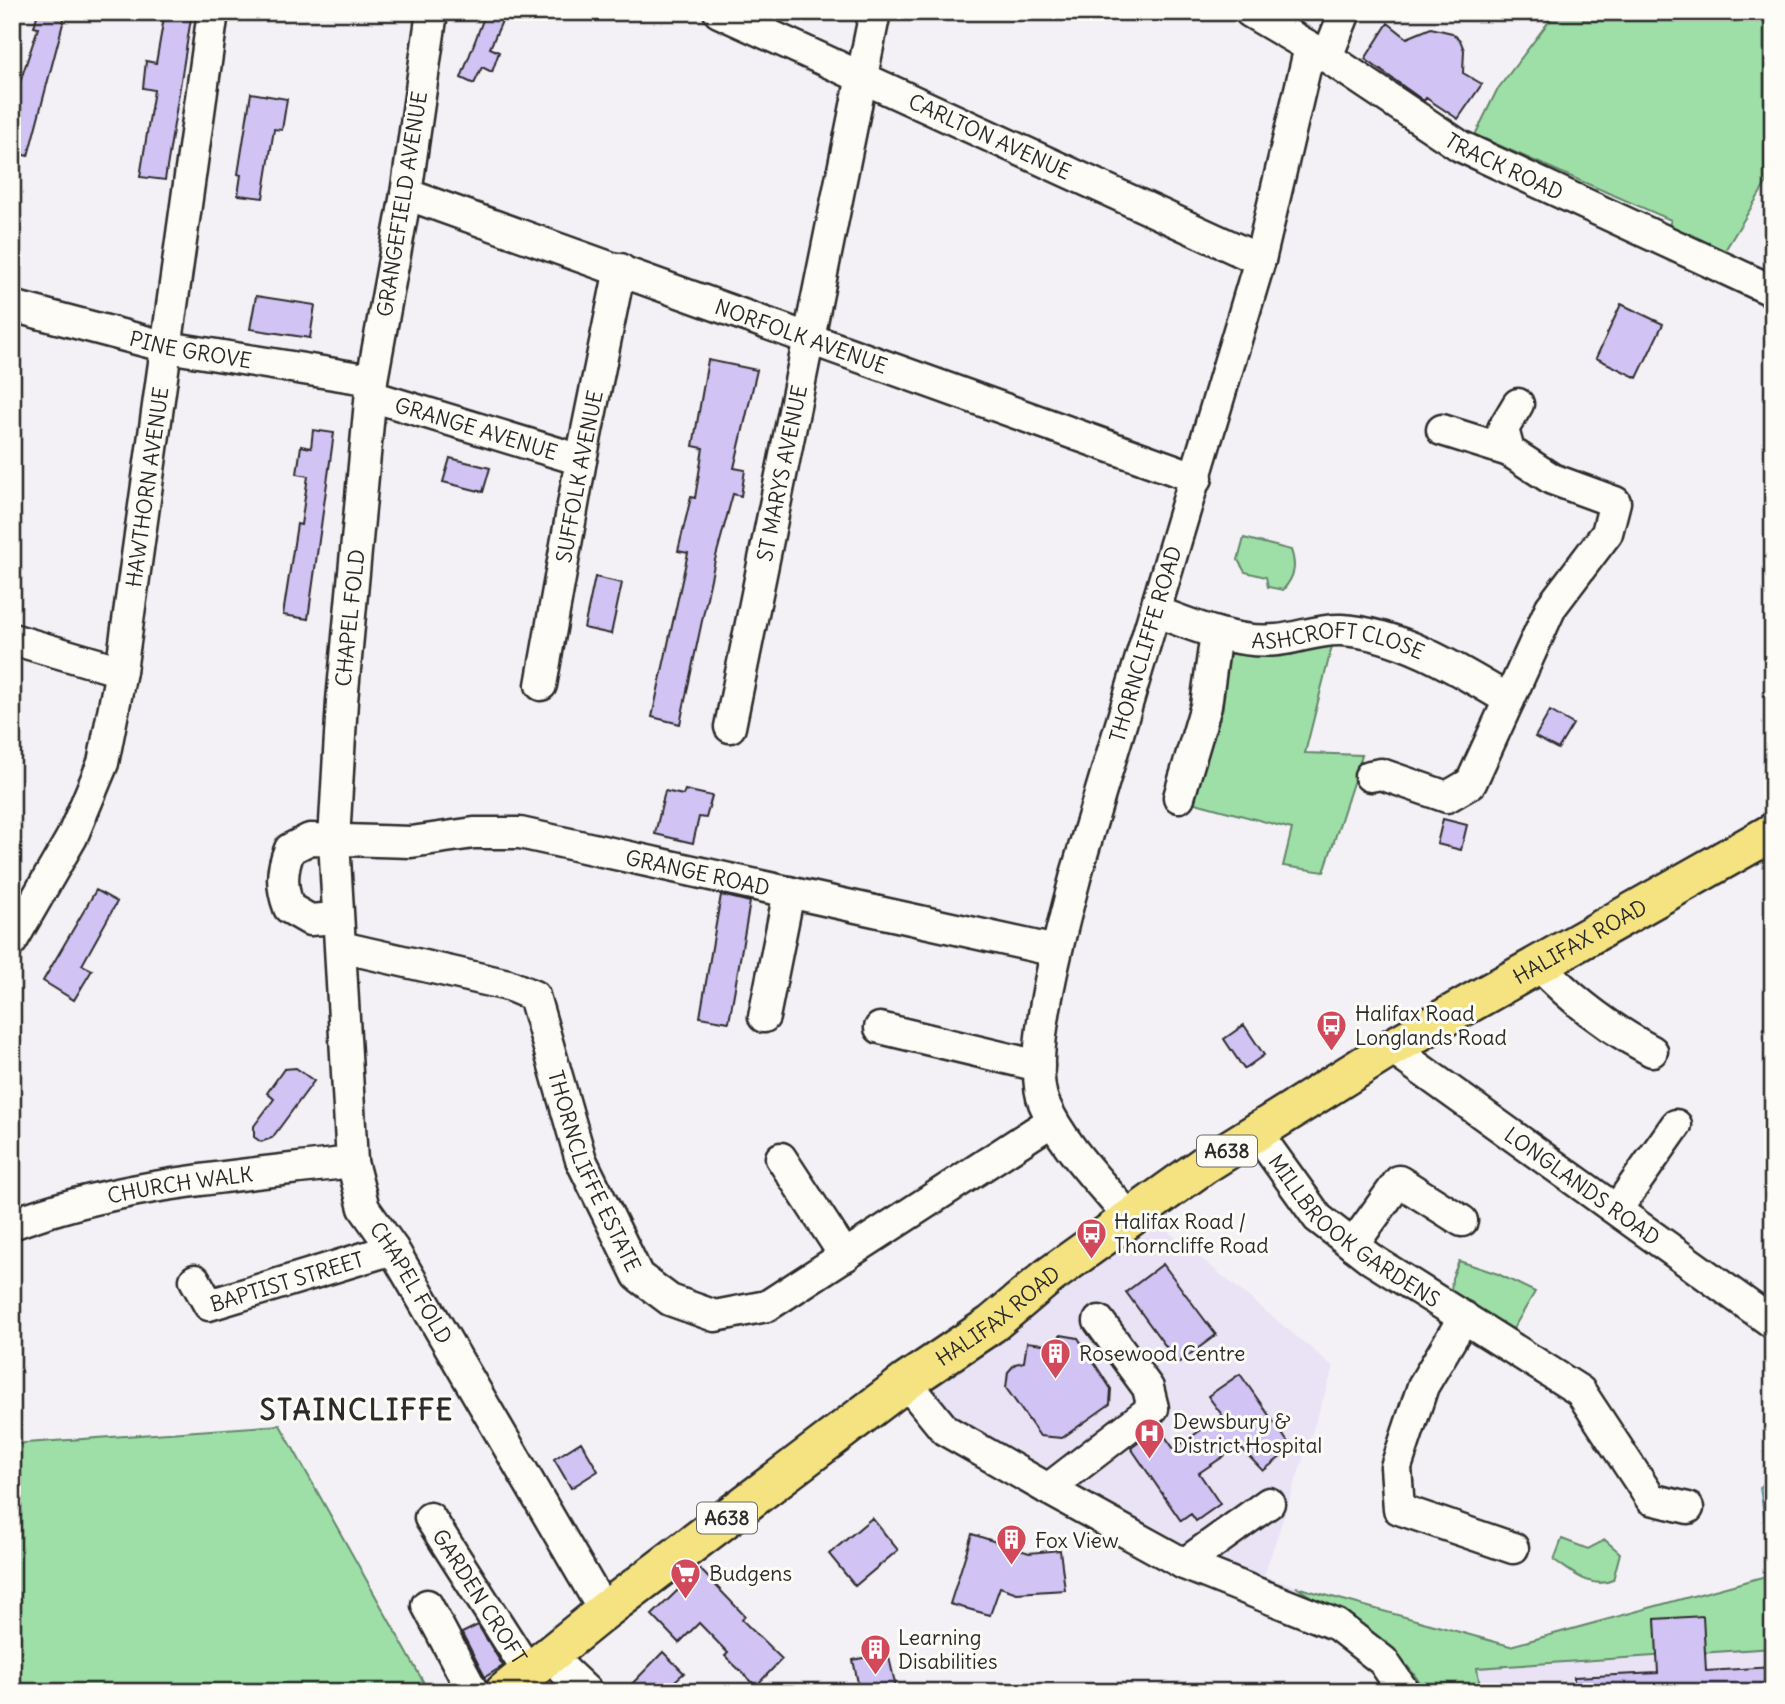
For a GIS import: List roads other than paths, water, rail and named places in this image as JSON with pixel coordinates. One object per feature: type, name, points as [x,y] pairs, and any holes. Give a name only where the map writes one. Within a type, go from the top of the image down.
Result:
[{"type":"main road","name":"HALIFAX ROAD","points":[[528,1674],[604,1611],[906,1382],[992,1324],[1049,1276],[1131,1220],[1204,1165],[1391,1048],[1773,832]]},
{"type":"street","name":"HAWTHORN AVENUE","points":[[12,941],[72,837],[103,762],[121,671],[213,12]]},
{"type":"street","name":"GRANGEFIELD AVENUE","points":[[372,388],[406,194],[432,12]]},
{"type":"street","name":"CARLTON AVENUE","points":[[719,12],[1260,260]]},
{"type":"street","name":"ST MARYS AVENUE","points":[[730,727],[875,12]]},
{"type":"street","name":"TRACK ROAD","points":[[1250,12],[1319,52],[1460,146],[1773,291]]},
{"type":"street","name":"THORNCLIFFE ROAD","points":[[1131,1220],[1052,1121],[1042,1100],[1040,1066],[1056,951],[1077,871],[1157,612],[1319,52],[1345,12]]},
{"type":"street","name":"NORFOLK AVENUE","points":[[406,194],[620,270],[807,341],[1196,478]]},
{"type":"street","name":"SUFFOLK AVENUE","points":[[541,685],[581,460],[620,270]]},
{"type":"street","name":"PINE GROVE","points":[[12,306],[167,347],[372,388]]},
{"type":"street","name":"GRANGE AVENUE","points":[[372,388],[581,460]]},
{"type":"street","name":"CHAPEL FOLD","points":[[372,388],[342,701],[334,839],[352,1162],[364,1208],[393,1248],[604,1611]]},
{"type":"street","points":[[1509,452],[1503,429],[1518,404]]},
{"type":"street","points":[[1370,776],[1381,774],[1447,797],[1471,783],[1551,607],[1606,533],[1615,502],[1552,479],[1509,452],[1442,430]]},
{"type":"street","name":"ASHCROFT CLOSE","points":[[1157,612],[1216,633],[1275,640],[1340,630],[1380,637],[1458,669],[1509,700]]},
{"type":"street","points":[[1179,797],[1206,706],[1216,633]]},
{"type":"street","points":[[12,639],[121,671]]},
{"type":"street","name":"GRANGE ROAD","points":[[334,839],[411,842],[474,833],[520,833],[1056,951]]},
{"type":"street","points":[[334,839],[310,838],[289,849],[282,868],[283,892],[289,908],[310,920],[337,918]]},
{"type":"street","points":[[764,1017],[789,892]]},
{"type":"street","name":"THORNCLIFFE ESTATE","points":[[341,947],[494,982],[534,996],[580,1160],[638,1276],[670,1300],[715,1316],[767,1306],[1052,1121]]},
{"type":"street","points":[[1539,965],[1574,999],[1625,1038],[1652,1051]]},
{"type":"street","points":[[880,1028],[1040,1066]]},
{"type":"street","name":"LONGLANDS ROAD","points":[[1391,1048],[1773,1323]]},
{"type":"street","points":[[1617,1209],[1676,1125]]},
{"type":"street","name":"MILLBROOK GARDENS","points":[[1257,1133],[1318,1218],[1353,1245],[1580,1391],[1651,1499],[1688,1508]]},
{"type":"street","points":[[781,1158],[845,1256]]},
{"type":"street","name":"CHURCH WALK","points":[[12,1224],[53,1210],[162,1185],[352,1162]]},
{"type":"street","points":[[1353,1245],[1399,1181],[1462,1221]]},
{"type":"street","name":"BAPTIST STREET","points":[[195,1280],[209,1305],[393,1248]]},
{"type":"street","name":"MILLBROOK GARDENS","points":[[1464,1317],[1423,1386],[1396,1467],[1399,1509],[1513,1548]]},
{"type":"street","points":[[1048,1489],[1153,1408],[1148,1388],[1099,1321]]},
{"type":"street","points":[[906,1382],[945,1430],[1048,1489],[1184,1564],[1337,1625],[1383,1661],[1404,1692]]},
{"type":"street","points":[[1184,1564],[1269,1503]]},
{"type":"street","name":"GARDEN CROFT","points":[[430,1518],[528,1674],[587,1692]]},
{"type":"street","points":[[428,1605],[473,1692]]},
{"type":"water","points":[[1773,1472],[1773,1529],[1766,1527],[1760,1488]]},
{"type":"place","name":"Halifax Road Longlands Road","points":[[1332,1052]]},
{"type":"place","name":"Halifax Road / Thorncliffe Road","points":[[1091,1260]]},
{"type":"place","name":"Rosewood Centre","points":[[1056,1380]]},
{"type":"place","name":"Dewsbury & District Hospital","points":[[1150,1460]]},
{"type":"place","name":"Fox View","points":[[1012,1567]]},
{"type":"place","name":"Budgens","points":[[686,1600]]},
{"type":"place","name":"Learning Disabilities","points":[[875,1676]]},
{"type":"district","name":"STAINCLIFFE","points":[[357,1410]]}]
